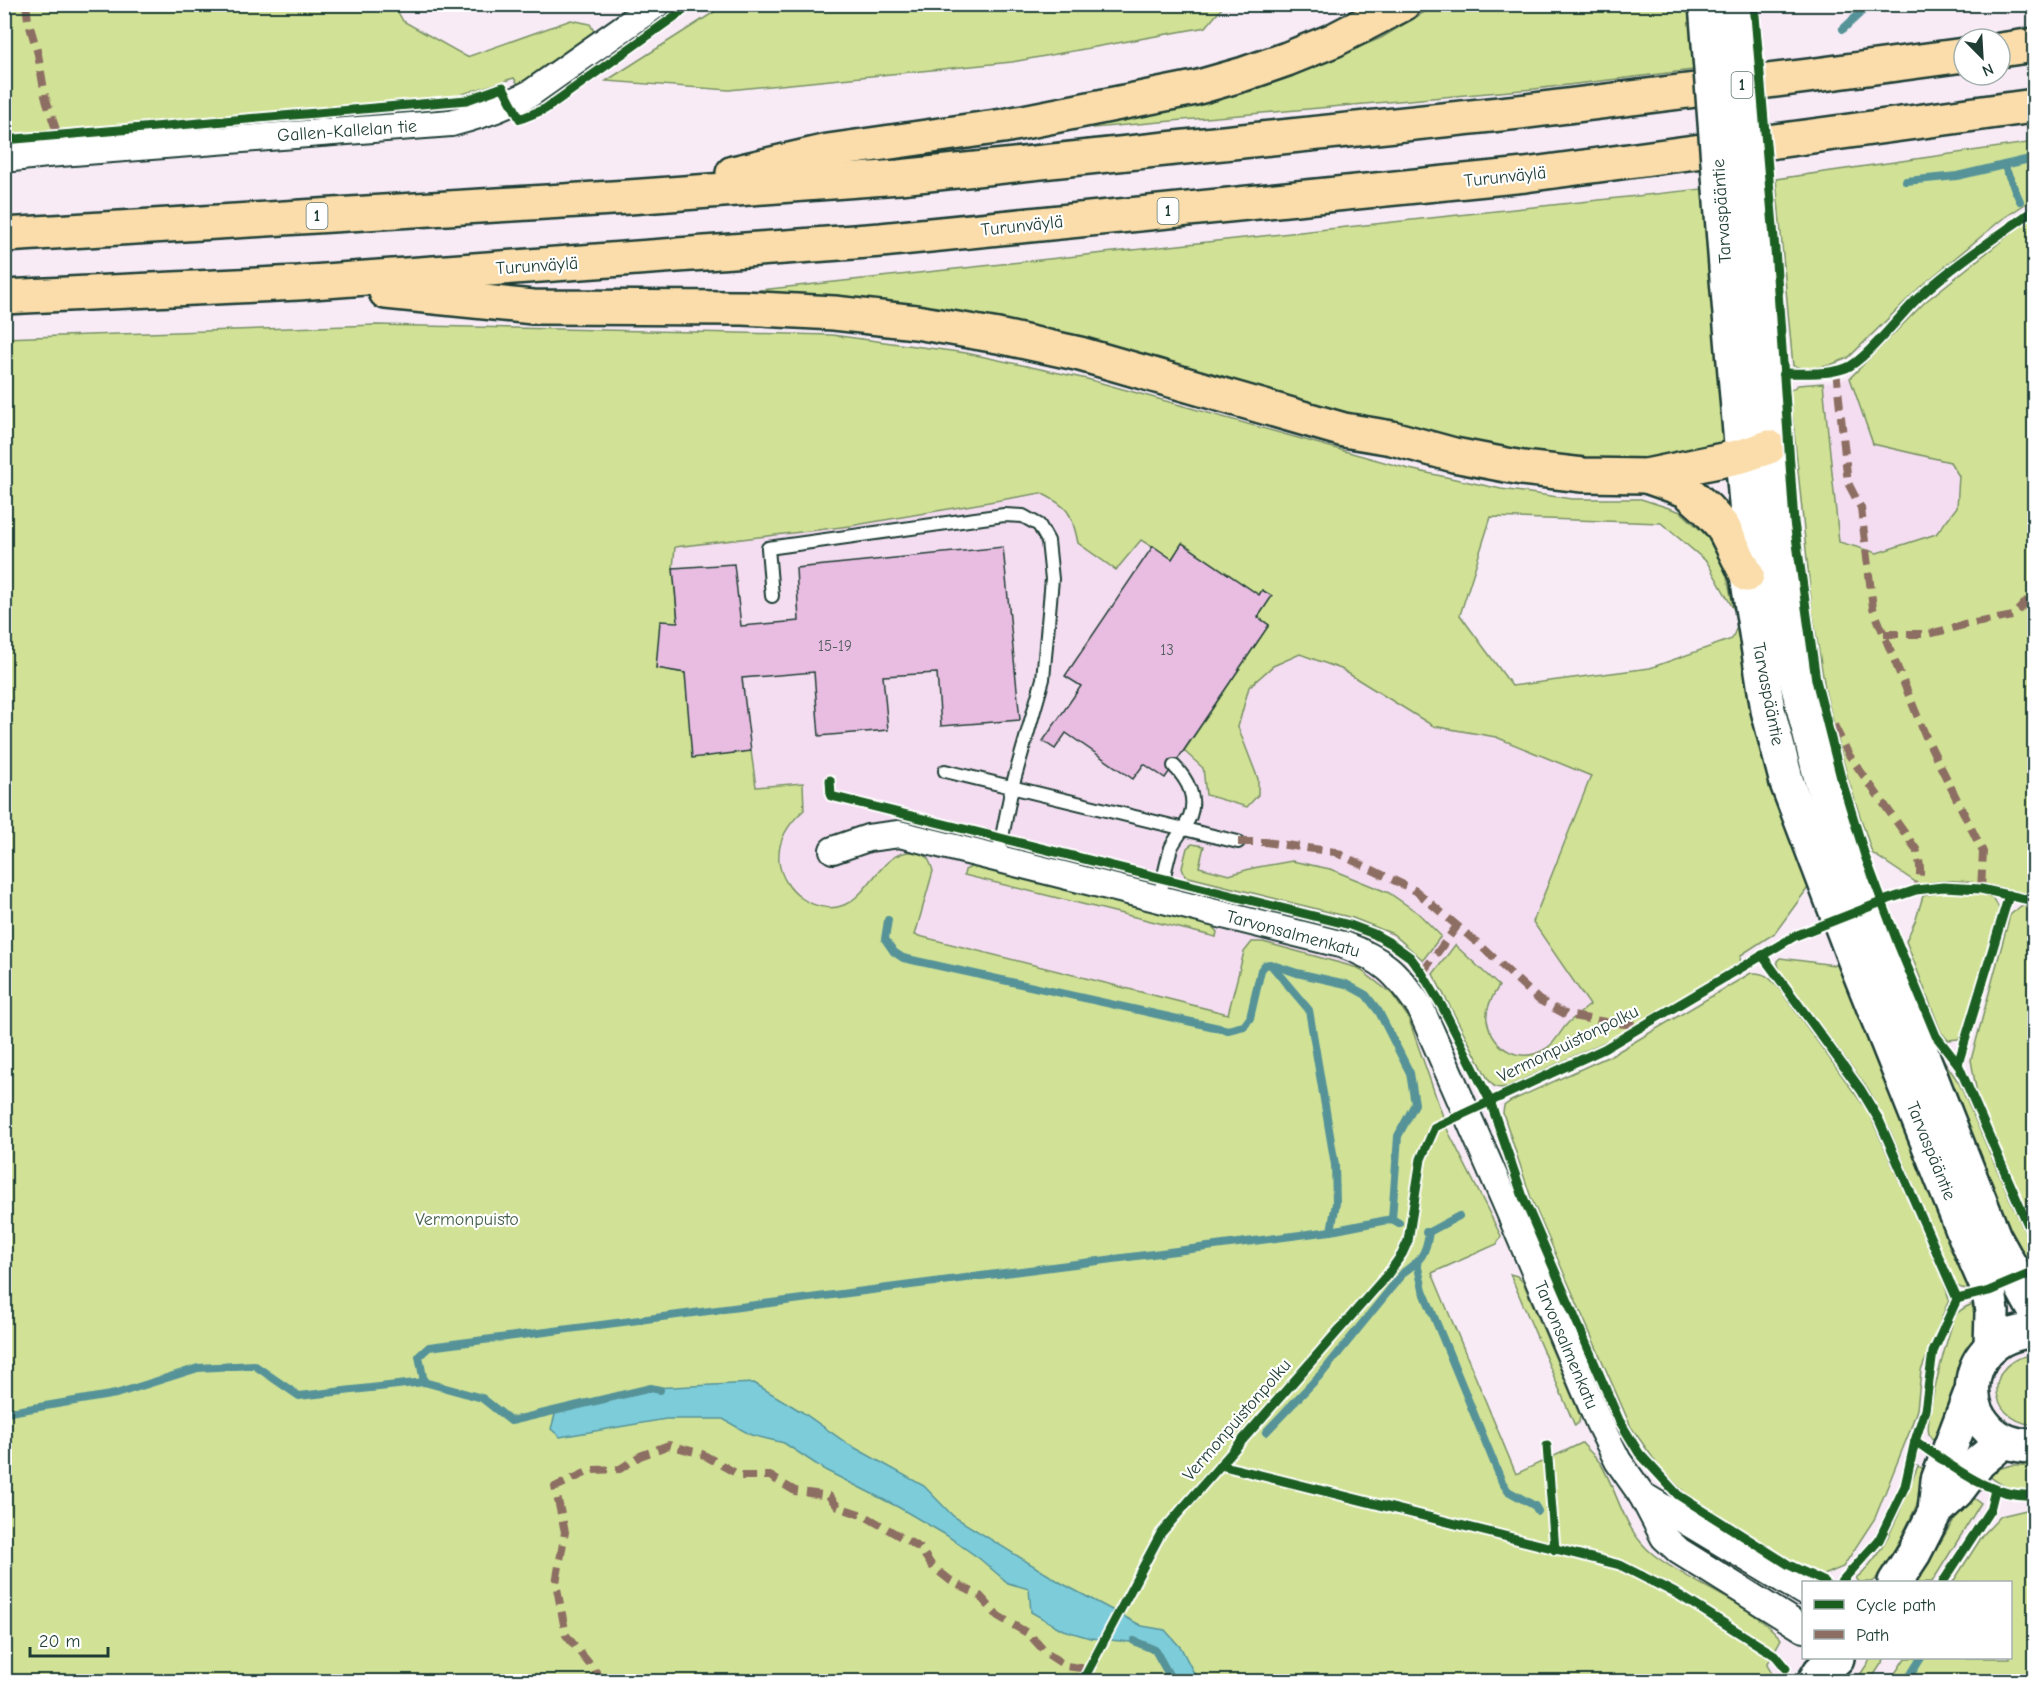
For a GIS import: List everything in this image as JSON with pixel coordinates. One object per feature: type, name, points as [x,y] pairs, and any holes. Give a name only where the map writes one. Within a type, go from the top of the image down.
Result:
[{"type":"highway","points":[[629,197],[828,151],[1002,126],[1195,88],[1287,59],[1334,40],[1403,4]]},
{"type":"highway","points":[[2012,48],[2034,45]]},
{"type":"highway","name":"1","points":[[4,235],[629,197],[899,177],[1520,112],[1952,57]]},
{"type":"highway","name":"Turunväylä","points":[[4,297],[298,283],[881,240],[1513,176],[2034,106]]},
{"type":"highway","points":[[298,283],[533,307],[743,308],[834,313],[916,322],[998,336],[1080,354],[1344,430],[1392,438],[1454,455],[1532,469],[1583,475],[1646,476],[1756,452]]},
{"type":"highway","points":[[1646,476],[1686,490],[1707,509],[1723,527],[1747,575]]},
{"type":"main road","name":"Tarvaspääntie","points":[[1706,4],[1741,266]]},
{"type":"main road","name":"Tarvaspääntie","points":[[1733,4],[1741,266],[1756,452],[1779,577],[1791,659],[1821,779],[1834,868]]},
{"type":"main road","name":"Tarvaspääntie","points":[[1756,452],[1748,527],[1747,575],[1768,710],[1787,783],[1834,868],[1868,956],[1968,1243],[1989,1291],[1992,1312],[1990,1346]]},
{"type":"main road","name":"Tarvaspääntie","points":[[1868,956],[1994,1237],[2034,1309]]},
{"type":"main road","points":[[1935,1512],[1938,1480],[1972,1390],[1974,1374],[1980,1359],[1990,1346],[2004,1337],[2034,1331]]},
{"type":"main road","points":[[1972,1390],[1974,1406],[1981,1420],[1991,1432],[2019,1443]]},
{"type":"main road","points":[[1896,1581],[1914,1553],[1935,1512],[1957,1491],[1979,1462],[2019,1443]]},
{"type":"main road","points":[[1814,1682],[1820,1672],[1836,1659]]},
{"type":"main road","points":[[1847,1682],[1853,1659]]},
{"type":"street","name":"Gallen-Kallelan tie","points":[[4,159],[451,123],[483,115],[512,104],[657,4]]},
{"type":"street","name":"Tarvonsalmenkatu","points":[[833,850],[868,838],[898,834],[998,857],[1344,945],[1386,964],[1405,984],[1424,1018],[1508,1208],[1599,1424],[1618,1461],[1642,1495],[1664,1537],[1679,1551],[1802,1628]]},
{"type":"street","name":"Tarvonsalmenkatu","points":[[1642,1495],[1802,1591]]},
{"type":"lane","points":[[772,596],[768,548],[1004,515],[1023,516],[1039,525],[1048,541],[1053,579],[1044,668],[1012,787],[998,857]]},
{"type":"lane","points":[[1159,898],[1172,847],[1190,817],[1192,801],[1189,787],[1174,766]]},
{"type":"lane","points":[[945,771],[1238,842]]},
{"type":"shaded area","points":[[1850,378],[1873,444],[1950,462],[1959,476],[1957,507],[1936,534],[1877,553],[1839,542],[1823,383]]},
{"type":"shaded area","points":[[1041,493],[1062,504],[1074,522],[1079,543],[1141,540],[1153,546],[1182,543],[1259,594],[1262,590],[1272,596],[1269,625],[1184,750],[1258,779],[1238,727],[1249,686],[1273,666],[1300,654],[1341,669],[1433,726],[1496,737],[1591,776],[1533,922],[1591,1005],[1569,1022],[1547,1048],[1526,1056],[1507,1052],[1495,1039],[1487,1019],[1491,997],[1455,945],[1433,974],[1392,994],[1358,968],[1263,942],[1244,952],[1228,1014],[915,935],[933,871],[878,871],[869,885],[843,906],[823,907],[811,904],[793,891],[780,867],[779,854],[784,834],[792,820],[804,810],[756,787],[750,751],[656,668],[660,621],[678,622],[673,568],[675,547],[850,526]]},
{"type":"green space","points":[[1207,4],[1222,8],[1206,27],[1012,62],[729,90],[606,81],[725,5]]},
{"type":"green space","points":[[4,5],[394,5],[403,21],[467,57],[571,20],[590,24],[597,37],[521,89],[514,78],[456,96],[5,135]]},
{"type":"green space","points":[[1436,5],[1689,5],[1693,70],[1534,89],[1093,128],[1092,124],[1161,112],[1285,78],[1381,38]]},
{"type":"green space","points":[[2034,142],[2034,198],[2001,220],[1919,288],[1848,358],[1830,365],[1809,369],[1793,366],[1776,179]]},
{"type":"green space","points":[[1702,189],[1730,450],[1680,461],[1576,459],[1506,449],[753,294],[760,290]]},
{"type":"green space","points":[[2034,215],[2034,896],[1963,881],[1920,885],[1872,853],[1848,779],[1826,694],[1812,609],[1790,391],[1798,385],[1823,383],[1839,542],[1877,553],[1936,534],[1957,507],[1959,476],[1950,462],[1873,444],[1850,378],[1925,302]]},
{"type":"green space","name":"Vermonpuisto","points":[[376,325],[832,335],[966,353],[1087,379],[1409,469],[1501,489],[1572,499],[1641,499],[1681,512],[1706,535],[1726,572],[1734,610],[1707,562],[1661,523],[1491,517],[1460,615],[1512,686],[1650,668],[1732,639],[1738,624],[1750,701],[1810,885],[1775,933],[1741,955],[1740,962],[1626,1032],[1504,1088],[1496,1087],[1488,1079],[1433,974],[1455,945],[1499,986],[1488,1006],[1487,1020],[1490,1031],[1502,1047],[1518,1055],[1537,1053],[1547,1048],[1568,1023],[1590,1005],[1533,922],[1591,776],[1496,737],[1433,726],[1341,669],[1300,654],[1273,666],[1249,687],[1238,727],[1258,779],[1258,795],[1247,807],[1206,795],[1203,768],[1184,751],[1269,625],[1258,617],[1272,596],[1262,590],[1259,595],[1183,543],[1172,559],[1141,540],[1116,570],[1078,543],[1074,524],[1068,512],[1058,502],[1041,493],[850,526],[675,547],[673,568],[678,622],[656,668],[685,673],[751,751],[756,787],[803,783],[804,810],[785,833],[780,847],[779,862],[789,886],[796,894],[810,903],[821,907],[844,905],[854,899],[894,857],[916,852],[927,858],[933,871],[915,935],[1228,1014],[1244,952],[1252,942],[1263,942],[1358,968],[1392,994],[1408,1017],[1448,1131],[1501,1236],[1497,1244],[1432,1273],[1516,1474],[1582,1443],[1601,1464],[1629,1524],[1644,1546],[1686,1576],[1753,1614],[1781,1639],[1767,1665],[1776,1681],[5,1681],[4,338]]},
{"type":"green space","points":[[1192,844],[1204,846],[1199,867],[1229,875],[1292,861],[1330,869],[1389,893],[1418,913],[1441,936],[1423,960],[1393,934],[1353,918],[1185,876],[1182,868],[1187,848]]},
{"type":"green space","points":[[973,866],[1211,925],[1217,932],[1216,937],[964,875],[965,870]]},
{"type":"green space","points":[[1943,892],[1985,895],[1992,898],[1999,911],[1963,1034],[1958,1039],[1948,1040],[1941,1032],[1906,941],[1923,896]]},
{"type":"green space","points":[[2021,906],[2034,908],[2034,1225],[1977,1094],[1971,1060],[2010,915]]},
{"type":"green space","points":[[1780,958],[1842,966],[1977,1288],[1968,1289],[1956,1285],[1890,1130],[1868,1089],[1780,971],[1777,961]]},
{"type":"green space","points":[[1751,973],[1766,976],[1778,987],[1869,1113],[1942,1277],[1949,1299],[1921,1371],[1917,1409],[1909,1433],[1875,1518],[1843,1567],[1824,1575],[1805,1570],[1688,1496],[1660,1468],[1631,1427],[1531,1198],[1503,1113],[1504,1106],[1511,1101],[1614,1054]]},
{"type":"green space","points":[[1934,1046],[1959,1083],[2034,1254],[2033,1263],[2023,1269]]},
{"type":"green space","points":[[1510,1274],[1517,1276],[1523,1282],[1580,1416],[1575,1426]]},
{"type":"green space","points":[[1980,1301],[1980,1325],[1958,1373],[1956,1392],[1942,1446],[1931,1438],[1928,1426],[1943,1356],[1958,1312]]},
{"type":"green space","points":[[2034,1355],[2034,1425],[2018,1420],[2006,1412],[1999,1401],[1997,1389],[1999,1377],[2006,1366],[2018,1359]]},
{"type":"green space","points":[[2012,1465],[2034,1467],[2034,1492],[2010,1488],[1988,1475]]},
{"type":"green space","points":[[1918,1466],[1931,1472],[1906,1528],[1875,1580],[1858,1581],[1856,1578],[1877,1555],[1900,1511]]},
{"type":"green space","points":[[1969,1495],[1981,1503],[1933,1581],[1917,1581]]},
{"type":"green space","points":[[2034,1510],[2034,1681],[1890,1681],[1904,1659],[2012,1659],[2012,1581],[1954,1581],[1983,1535],[2001,1516]]},
{"type":"green space","points":[[1870,1659],[1884,1659],[1870,1681],[1856,1681]]},
{"type":"water","points":[[754,1383],[802,1412],[848,1444],[924,1486],[953,1516],[1063,1584],[1142,1626],[1165,1630],[1181,1648],[1198,1681],[1173,1681],[1155,1650],[1140,1643],[1090,1638],[1063,1630],[1031,1612],[1029,1589],[1008,1583],[980,1559],[946,1535],[898,1507],[825,1470],[784,1443],[751,1435],[723,1419],[666,1419],[560,1437],[551,1429],[556,1411],[651,1388]]},
{"type":"building","points":[[1182,543],[1259,595],[1262,590],[1272,596],[1258,617],[1269,625],[1165,778],[1144,764],[1133,779],[1066,733],[1055,749],[1043,741],[1081,686],[1065,676],[1153,546],[1172,559]]},
{"type":"building","points":[[1003,547],[1020,720],[941,726],[937,673],[883,676],[888,730],[819,736],[814,672],[742,678],[751,751],[692,758],[685,673],[656,668],[660,621],[678,622],[673,568],[734,564],[741,626],[799,621],[796,568]]},
{"type":"waterway","points":[[1843,29],[1870,4]]},
{"type":"waterway","points":[[1906,181],[1957,176],[2034,158]]},
{"type":"waterway","points":[[2004,165],[2020,201]]},
{"type":"waterway","points":[[888,920],[885,939],[894,952],[903,958],[1228,1030],[1244,1026],[1250,1018],[1261,970],[1265,965],[1270,964],[1297,973],[1346,984],[1366,995],[1379,1012],[1410,1073],[1415,1104],[1398,1136],[1392,1219]]},
{"type":"waterway","points":[[1271,965],[1309,1010],[1335,1165],[1336,1203],[1331,1231]]},
{"type":"waterway","points":[[1426,1232],[1459,1216]]},
{"type":"waterway","points":[[424,1382],[419,1356],[429,1347],[1331,1231],[1392,1219],[1399,1223]]},
{"type":"waterway","points":[[1266,1432],[1323,1372],[1404,1272],[1419,1260],[1426,1246],[1429,1232]]},
{"type":"waterway","points":[[1417,1263],[1423,1290],[1502,1482],[1508,1491],[1535,1506],[1538,1511]]},
{"type":"waterway","points":[[4,1413],[116,1394],[198,1368],[254,1365],[299,1396],[424,1382],[482,1398],[511,1421],[651,1388],[660,1390]]},
{"type":"waterway","points":[[1134,1641],[1155,1650],[1173,1682]]},
{"type":"waterway","points":[[1906,1682],[1920,1659]]},
{"type":"marked path","points":[[26,4],[45,96],[58,136]]},
{"type":"marked path","points":[[1836,370],[1848,483],[1861,508],[1873,608],[1926,737],[1983,852],[1981,889]]},
{"type":"marked path","points":[[1884,634],[1929,634],[2013,616],[2034,593]]},
{"type":"marked path","points":[[1834,725],[1849,755],[1916,849],[1920,870],[1916,890]]},
{"type":"marked path","points":[[1238,842],[1265,842],[1335,852],[1416,891],[1481,946],[1539,1000],[1567,1015],[1611,1023],[1643,1025]]},
{"type":"marked path","points":[[1422,973],[1457,926]]},
{"type":"marked path","points":[[604,1682],[566,1635],[556,1583],[565,1532],[555,1487],[592,1470],[620,1469],[640,1456],[669,1445],[702,1454],[741,1476],[770,1476],[795,1491],[829,1496],[838,1507],[865,1516],[920,1548],[932,1566],[951,1581],[980,1596],[998,1616],[1029,1634],[1046,1653],[1066,1666],[1089,1669]]},
{"type":"cycle path","points":[[4,140],[467,100],[503,87],[520,119],[545,109],[692,4]]},
{"type":"cycle path","points":[[1754,4],[1776,262],[1794,522],[1816,680],[1841,778],[1865,856],[1898,944],[1936,1036],[1958,1064],[2034,1239]]},
{"type":"cycle path","points":[[1783,373],[1831,372],[1854,364],[1873,347],[1918,298],[1946,274],[2034,210]]},
{"type":"cycle path","points":[[830,780],[831,796],[1350,925],[1374,934],[1410,957],[1443,1008],[1490,1101],[1523,1197],[1619,1420],[1639,1453],[1678,1495],[1789,1565],[1823,1581]]},
{"type":"cycle path","name":"Vermonpuistonpolku","points":[[1082,1682],[1161,1533],[1388,1274],[1402,1254],[1408,1241],[1421,1159],[1435,1127],[1604,1049],[1795,936],[1889,899],[1916,890],[1943,887],[1981,889],[2034,901]]},
{"type":"cycle path","points":[[1958,1064],[2009,895]]},
{"type":"cycle path","points":[[1762,955],[1861,1090],[1879,1120],[1957,1299],[1989,1291],[2034,1272]]},
{"type":"cycle path","points":[[1957,1299],[1933,1352],[1925,1410],[1915,1441],[1986,1486],[2017,1495],[2034,1495]]},
{"type":"cycle path","points":[[1842,1581],[1879,1540],[1905,1486],[1915,1441]]},
{"type":"cycle path","points":[[1547,1446],[1555,1550]]},
{"type":"cycle path","name":"Vermonpuistonpolku","points":[[1220,1465],[1620,1565],[1679,1595],[1776,1656],[1786,1668]]},
{"type":"cycle path","points":[[1944,1581],[1990,1510],[1995,1490]]}]
